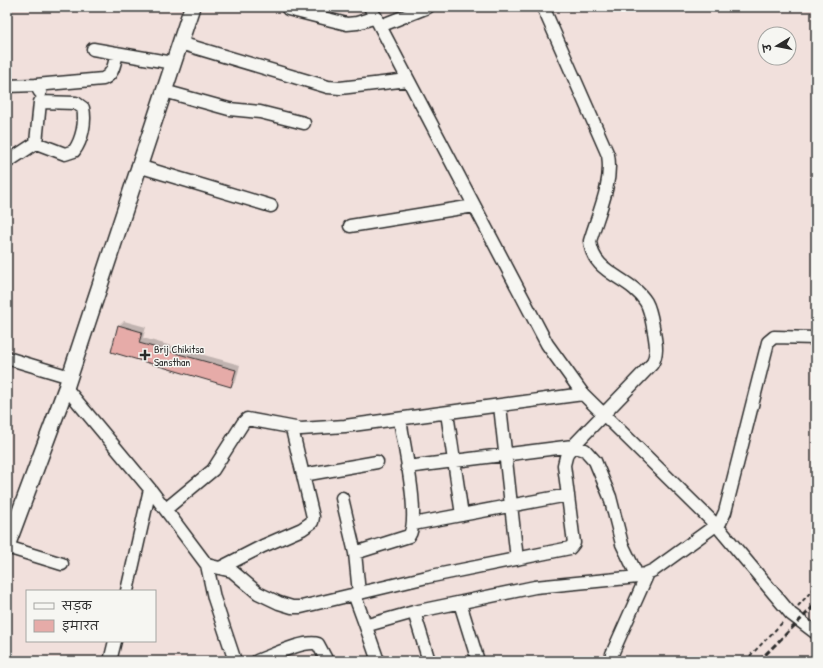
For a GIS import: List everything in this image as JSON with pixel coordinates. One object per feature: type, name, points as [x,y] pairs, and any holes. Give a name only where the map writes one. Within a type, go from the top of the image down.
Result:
[{"type":"street","points":[[62,564],[7,547],[68,382],[138,166],[192,7]]},
{"type":"street","points":[[288,9],[347,24],[428,7]]},
{"type":"street","points":[[207,565],[232,571],[258,593],[292,607],[301,607],[427,577],[570,548],[574,543],[564,464],[567,454],[603,414],[652,364],[656,357],[656,347],[651,314],[646,302],[637,291],[601,266],[595,259],[591,250],[590,241],[607,183],[610,167],[608,155],[543,7]]},
{"type":"street","points":[[375,17],[547,344],[583,394],[717,526],[791,614],[816,633]]},
{"type":"street","points":[[180,43],[328,87],[340,88],[408,80]]},
{"type":"street","points":[[93,49],[173,63]]},
{"type":"street","points":[[7,86],[103,79],[113,72],[117,53]]},
{"type":"street","points":[[36,85],[40,90],[36,144]]},
{"type":"street","points":[[164,91],[229,109],[260,112],[304,123]]},
{"type":"street","points":[[36,144],[65,154],[74,151],[80,143],[85,115],[84,108],[76,103],[40,102]]},
{"type":"street","points":[[7,162],[36,144]]},
{"type":"street","points":[[138,166],[271,206]]},
{"type":"street","points":[[350,226],[474,206]]},
{"type":"street","points":[[365,624],[372,625],[414,612],[535,588],[643,575],[717,526],[725,512],[768,342],[774,337],[816,338]]},
{"type":"street","points":[[7,358],[68,382],[166,509],[207,565],[214,598],[235,661]]},
{"type":"street","points":[[166,509],[213,470],[243,422],[247,419],[292,429],[345,426],[583,394]]},
{"type":"street","points":[[500,406],[517,559]]},
{"type":"street","points":[[447,413],[462,515]]},
{"type":"street","points":[[355,553],[409,536],[413,530],[414,509],[400,419]]},
{"type":"street","points":[[220,568],[309,526],[313,517],[292,429]]},
{"type":"street","points":[[407,467],[573,446],[585,450],[595,461],[610,497],[622,544],[643,575]]},
{"type":"street","points":[[303,475],[377,462]]},
{"type":"street","points":[[127,590],[150,489]]},
{"type":"street","points":[[413,524],[568,495]]},
{"type":"street","points":[[342,498],[355,553],[356,594],[378,661]]},
{"type":"street","points":[[611,661],[612,654],[643,575]]},
{"type":"street","points":[[460,603],[478,661]]},
{"type":"street","points":[[414,612],[429,661]]},
{"type":"street","points":[[110,661],[115,642]]},
{"type":"street","points":[[257,661],[302,644],[315,643],[318,644],[327,661]]},
{"type":"path","points":[[745,661],[816,586]]},
{"type":"building","points":[[118,325],[142,332],[139,343],[236,370],[231,387],[111,352]]},
{"type":"railway","points":[[759,661],[816,604]]},
{"type":"place","name":"Brij Chikitsa Sansthan","points":[[145,355]]}]
